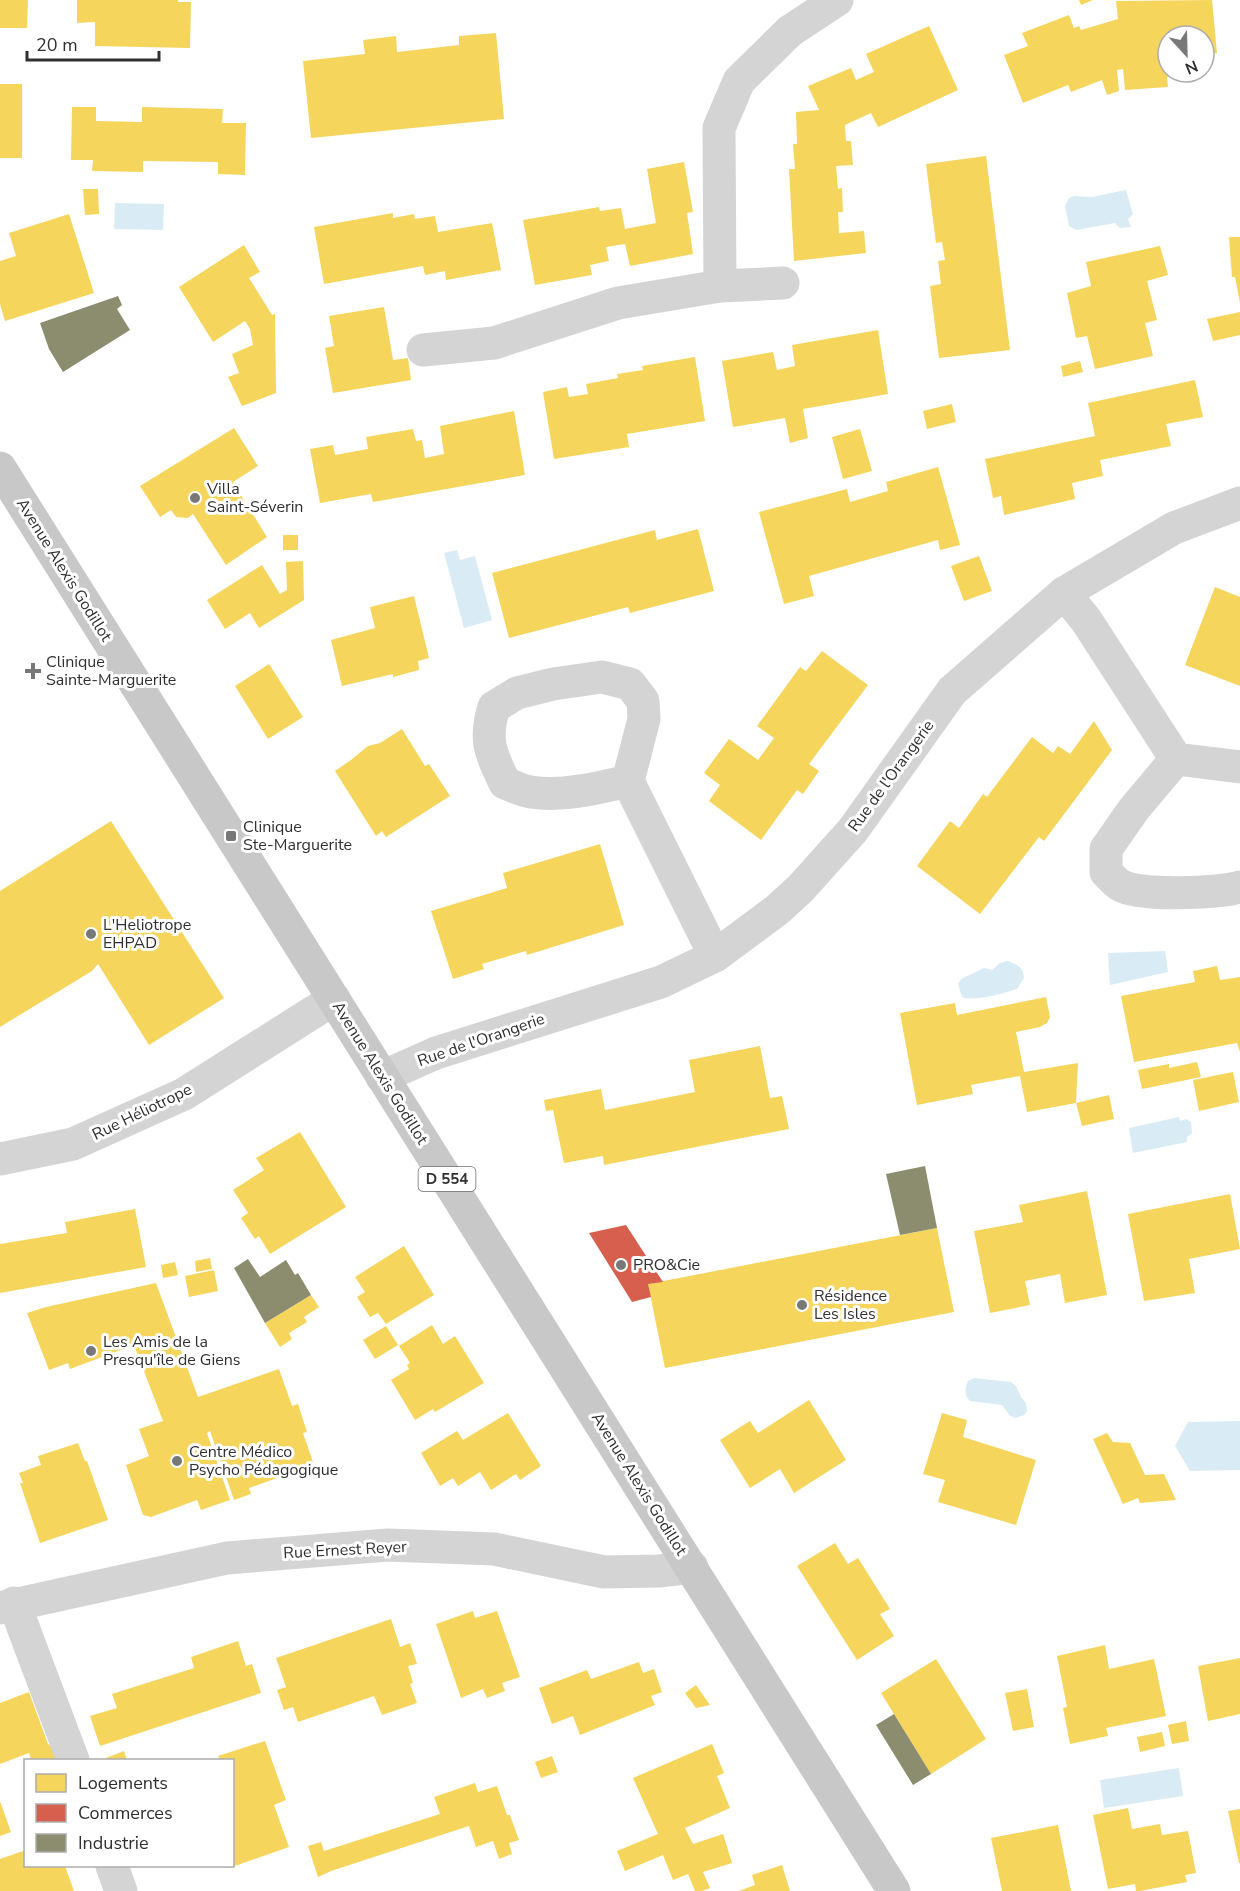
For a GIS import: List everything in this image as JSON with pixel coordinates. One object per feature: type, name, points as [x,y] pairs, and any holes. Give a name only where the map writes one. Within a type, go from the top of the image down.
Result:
[{"type":"main road","name":"Avenue Alexis Godillot","points":[[0,468],[894,1891]]},
{"type":"street","points":[[720,286],[720,128],[739,81],[790,31],[837,0]]},
{"type":"street","points":[[423,350],[494,343],[618,303],[720,286],[783,283]]},
{"type":"street","name":"Rue de l'Orangerie","points":[[382,1077],[436,1053],[661,982],[715,956],[777,910],[801,888],[853,830],[952,691],[1064,593],[1174,528],[1240,503]]},
{"type":"street","points":[[1064,593],[1086,620],[1176,759]]},
{"type":"street","points":[[628,781],[598,788],[549,793],[529,792],[505,783],[491,754],[488,726],[494,707],[517,693],[553,684],[602,677],[630,684],[643,701],[644,719],[628,781],[715,956]]},
{"type":"street","points":[[1176,759],[1240,766]]},
{"type":"street","points":[[1176,759],[1134,809],[1106,849],[1106,872],[1121,886],[1154,892],[1221,891],[1240,887]]},
{"type":"street","name":"Rue Héliotrope","points":[[0,1159],[73,1144],[184,1094],[334,999]]},
{"type":"street","name":"Rue Ernest Reyer","points":[[7,1606],[228,1558],[388,1545],[494,1549],[604,1572],[659,1571],[692,1567]]},
{"type":"street","points":[[7,1606],[72,1759]]},
{"type":"street","points":[[112,1867],[121,1891]]},
{"type":"shaded area","points":[[1126,190],[1133,214],[1128,219],[1131,227],[1120,228],[1115,223],[1076,230],[1069,226],[1065,206],[1069,198],[1092,197]]},
{"type":"shaded area","points":[[115,203],[164,204],[163,230],[114,229]]},
{"type":"shaded area","points":[[457,550],[460,560],[475,556],[492,620],[464,628],[444,553]]},
{"type":"shaded area","points":[[1165,951],[1168,972],[1110,985],[1108,953]]},
{"type":"shaded area","points":[[1008,961],[1017,965],[1022,971],[1024,978],[1017,989],[981,998],[962,997],[958,984],[961,979],[984,968],[992,970],[1000,963]]},
{"type":"shaded area","points":[[1179,1117],[1180,1121],[1186,1119],[1191,1122],[1192,1133],[1187,1137],[1187,1142],[1133,1153],[1129,1128]]},
{"type":"shaded area","points":[[974,1378],[1011,1382],[1026,1403],[1027,1411],[1016,1418],[1010,1416],[1002,1405],[970,1401],[966,1389],[968,1381]]},
{"type":"shaded area","points":[[1240,1421],[1240,1470],[1190,1471],[1175,1446],[1188,1422]]},
{"type":"shaded area","points":[[1179,1768],[1183,1796],[1104,1808],[1100,1780]]},
{"type":"building: Logements","points":[[0,0],[28,0],[27,28],[0,28]]},
{"type":"building: Logements","points":[[77,0],[191,2],[190,48],[95,46],[95,22],[77,23]]},
{"type":"building: Logements","points":[[1079,0],[1093,0],[1081,5]]},
{"type":"building: Logements","points":[[1212,0],[1214,24],[1156,24],[1156,84],[1168,84],[1168,87],[1125,90],[1123,69],[1117,70],[1119,91],[1107,95],[1102,80],[1071,92],[1068,85],[1023,103],[1004,55],[1028,46],[1022,33],[1069,15],[1074,28],[1079,26],[1081,30],[1118,19],[1116,1]]},
{"type":"building: Logements","points":[[929,26],[958,90],[878,127],[871,113],[845,125],[846,141],[851,141],[853,165],[836,166],[838,189],[842,188],[843,212],[838,212],[839,233],[864,231],[866,253],[794,261],[789,169],[795,169],[793,144],[797,144],[796,112],[819,110],[808,86],[851,68],[856,80],[874,72],[866,54]]},
{"type":"building: Logements","points":[[496,33],[504,119],[311,138],[303,61],[365,54],[363,40],[396,36],[397,52],[459,45],[459,36]]},
{"type":"building: Logements","points":[[0,84],[22,84],[22,158],[0,158]]},
{"type":"building: Logements","points":[[72,107],[96,107],[96,121],[142,122],[142,107],[223,109],[222,123],[246,123],[245,175],[218,174],[218,162],[143,161],[143,172],[92,171],[93,160],[71,160]]},
{"type":"building: Logements","points":[[986,156],[1010,350],[939,358],[930,286],[941,284],[938,261],[945,260],[942,242],[936,243],[926,164]]},
{"type":"building: Logements","points":[[684,162],[693,212],[687,213],[693,254],[630,266],[625,244],[606,247],[609,261],[590,265],[592,275],[535,285],[523,220],[599,207],[600,211],[621,208],[625,229],[656,223],[647,169]]},
{"type":"building: Logements","points":[[83,189],[98,189],[99,214],[85,215]]},
{"type":"building: Logements","points":[[393,213],[393,218],[414,214],[415,219],[435,216],[438,232],[492,223],[501,270],[446,280],[445,271],[425,275],[423,266],[324,284],[314,227]]},
{"type":"building: Logements","points":[[69,214],[94,293],[5,321],[0,304],[0,261],[16,256],[9,233]]},
{"type":"building: Logements","points":[[1229,237],[1240,237],[1240,303],[1235,277],[1232,277]]},
{"type":"building: Logements","points":[[244,245],[260,272],[249,278],[272,315],[275,314],[276,393],[242,406],[228,377],[239,373],[232,354],[253,345],[250,329],[245,321],[213,342],[179,287]]},
{"type":"building: Logements","points":[[1160,246],[1168,275],[1147,281],[1157,320],[1145,323],[1153,356],[1095,369],[1087,336],[1076,338],[1067,293],[1091,286],[1086,262]]},
{"type":"building: Logements","points":[[384,307],[393,360],[408,358],[411,380],[333,393],[325,348],[334,346],[329,316]]},
{"type":"building: Logements","points":[[1240,312],[1240,335],[1213,341],[1207,319]]},
{"type":"building: Logements","points":[[878,330],[888,394],[803,409],[808,438],[790,443],[785,418],[733,427],[722,361],[773,352],[777,370],[795,366],[792,345]]},
{"type":"building: Logements","points":[[695,357],[705,421],[627,434],[629,447],[554,459],[543,392],[567,387],[569,397],[588,394],[586,384],[618,378],[617,374],[643,370],[642,366]]},
{"type":"building: Logements","points":[[1080,361],[1083,372],[1063,377],[1061,366]]},
{"type":"building: Logements","points":[[1195,380],[1203,417],[1166,424],[1171,446],[1100,460],[1103,476],[1072,483],[1075,499],[1004,515],[1001,496],[993,498],[985,459],[1095,436],[1088,403]]},
{"type":"building: Logements","points":[[952,404],[956,422],[927,429],[923,411]]},
{"type":"building: Logements","points":[[514,411],[525,475],[373,502],[371,494],[320,503],[310,449],[333,445],[335,455],[368,449],[366,437],[413,429],[416,441],[422,440],[425,458],[444,454],[440,426]]},
{"type":"building: Logements","name":"Villa Saint-Séverin","points":[[234,428],[258,466],[233,482],[267,537],[226,565],[193,514],[188,518],[176,517],[171,510],[160,517],[140,486]]},
{"type":"building: Logements","points":[[860,429],[872,471],[843,479],[832,437]]},
{"type":"building: Logements","points":[[938,467],[960,545],[940,550],[938,540],[809,576],[814,596],[784,604],[759,512],[847,489],[850,502],[888,491],[886,482]]},
{"type":"building: Logements","points":[[698,529],[714,591],[630,613],[628,607],[509,638],[492,573],[655,530],[657,540]]},
{"type":"building: Logements","points":[[283,535],[298,535],[298,550],[283,550]]},
{"type":"building: Logements","points":[[979,556],[992,591],[964,601],[951,566]]},
{"type":"building: Logements","points":[[303,561],[304,600],[259,628],[250,613],[225,629],[207,600],[262,565],[280,594],[287,590],[286,562]]},
{"type":"building: Logements","points":[[1215,587],[1240,597],[1240,686],[1185,665]]},
{"type":"building: Logements","points":[[414,596],[429,658],[418,661],[419,670],[342,686],[331,640],[375,628],[370,607]]},
{"type":"building: Logements","points":[[822,651],[868,685],[809,764],[819,771],[803,794],[797,790],[761,840],[709,801],[720,785],[704,773],[729,739],[758,760],[774,738],[757,726],[800,667],[806,671]]},
{"type":"building: Logements","points":[[269,664],[303,717],[268,739],[235,686]]},
{"type":"building: Logements","points":[[1094,721],[1112,750],[1044,841],[1039,837],[980,914],[917,866],[950,821],[959,828],[983,794],[987,797],[1032,737],[1053,753],[1058,746],[1070,754]]},
{"type":"building: Logements","points":[[402,729],[425,766],[429,764],[450,796],[386,837],[382,831],[376,836],[335,771],[368,746],[380,743]]},
{"type":"building: Logements","name":"L'Heliotrope EHPAD","points":[[111,821],[224,998],[149,1045],[98,964],[92,971],[0,1027],[0,891]]},
{"type":"building: Logements","points":[[600,844],[624,925],[527,955],[526,951],[482,964],[484,969],[453,979],[431,911],[507,888],[503,873]]},
{"type":"building: Logements","points":[[1217,966],[1220,980],[1240,977],[1240,1052],[1237,1043],[1134,1062],[1121,996],[1195,982],[1193,971]]},
{"type":"building: Logements","points":[[1046,997],[1050,1017],[1047,1023],[1040,1027],[1016,1032],[1024,1072],[1078,1063],[1076,1103],[1027,1112],[1020,1076],[971,1085],[973,1094],[917,1105],[900,1013],[955,1003],[957,1015]]},
{"type":"building: Logements","points":[[760,1046],[770,1098],[782,1096],[789,1129],[604,1165],[603,1156],[564,1163],[553,1110],[546,1111],[544,1100],[601,1089],[605,1110],[695,1092],[689,1060]]},
{"type":"building: Logements","points":[[1197,1062],[1201,1077],[1142,1089],[1138,1070],[1169,1064],[1169,1068]]},
{"type":"building: Logements","points":[[1233,1072],[1239,1102],[1199,1111],[1193,1080]]},
{"type":"building: Logements","points":[[1109,1095],[1114,1119],[1082,1126],[1076,1103]]},
{"type":"building: Logements","points":[[300,1132],[346,1207],[270,1254],[259,1236],[255,1239],[241,1218],[248,1213],[233,1190],[264,1170],[256,1158]]},
{"type":"building: Logements","points":[[1087,1191],[1107,1295],[1065,1303],[1060,1274],[1025,1281],[1030,1305],[990,1313],[974,1231],[1023,1222],[1019,1205]]},
{"type":"building: Logements","points":[[1230,1194],[1240,1249],[1189,1259],[1195,1293],[1144,1301],[1128,1214]]},
{"type":"building: Logements","points":[[135,1209],[146,1267],[0,1293],[0,1244],[67,1233],[65,1222]]},
{"type":"building: Logements","name":"Résidence Les Isles","points":[[937,1228],[954,1312],[665,1368],[648,1284]]},
{"type":"building: Logements","points":[[404,1246],[434,1295],[386,1324],[378,1313],[370,1317],[357,1297],[365,1292],[355,1277]]},
{"type":"building: Logements","points":[[210,1258],[212,1269],[196,1272],[195,1261]]},
{"type":"building: Logements","points":[[175,1262],[178,1275],[163,1278],[161,1265]]},
{"type":"building: Logements","points":[[214,1270],[218,1291],[189,1297],[185,1276]]},
{"type":"building: Logements","points":[[156,1283],[198,1397],[279,1369],[292,1406],[298,1404],[307,1432],[303,1433],[314,1465],[249,1488],[251,1494],[234,1500],[210,1431],[207,1433],[230,1500],[201,1510],[197,1500],[151,1517],[143,1515],[126,1465],[149,1456],[139,1429],[163,1421],[134,1345],[70,1369],[68,1363],[49,1370],[27,1313]]},
{"type":"building: Logements","points":[[311,1295],[319,1307],[304,1317],[307,1322],[289,1333],[292,1339],[280,1347],[265,1323]]},
{"type":"building: Logements","points":[[432,1325],[443,1344],[455,1336],[484,1383],[435,1412],[433,1409],[415,1420],[391,1380],[409,1369],[407,1365],[410,1363],[399,1346]]},
{"type":"building: Logements","points":[[386,1326],[398,1345],[375,1359],[363,1340]]},
{"type":"building: Logements","points":[[809,1400],[846,1460],[794,1493],[780,1469],[750,1488],[720,1440],[750,1421],[758,1433]]},
{"type":"building: Logements","points":[[508,1413],[541,1466],[520,1480],[516,1474],[491,1490],[480,1472],[458,1486],[453,1478],[440,1486],[421,1453],[457,1431],[463,1440]]},
{"type":"building: Logements","points":[[942,1413],[967,1420],[963,1437],[1036,1460],[1016,1525],[938,1502],[945,1480],[923,1474]]},
{"type":"building: Logements","points":[[1107,1433],[1113,1442],[1130,1443],[1145,1475],[1164,1474],[1176,1500],[1140,1503],[1138,1498],[1123,1504],[1093,1439]]},
{"type":"building: Logements","points":[[78,1443],[87,1461],[108,1520],[40,1543],[20,1483],[23,1483],[19,1473],[41,1465],[38,1456]]},
{"type":"building: Logements","points":[[835,1543],[848,1564],[858,1558],[890,1609],[880,1614],[894,1636],[857,1660],[797,1566]]},
{"type":"building: Logements","points":[[473,1611],[475,1618],[497,1611],[520,1677],[502,1683],[505,1691],[487,1698],[483,1689],[461,1698],[436,1624]]},
{"type":"building: Logements","points":[[391,1619],[400,1647],[410,1643],[417,1664],[408,1666],[413,1683],[410,1684],[417,1703],[382,1715],[374,1696],[298,1722],[293,1707],[284,1710],[277,1690],[286,1687],[276,1658]]},
{"type":"building: Logements","points":[[238,1641],[246,1666],[252,1664],[261,1693],[100,1746],[90,1716],[117,1708],[112,1694],[194,1668],[191,1657]]},
{"type":"building: Logements","points":[[1105,1645],[1109,1669],[1154,1659],[1166,1716],[1106,1728],[1108,1736],[1070,1744],[1063,1708],[1067,1707],[1057,1656]]},
{"type":"building: Logements","points":[[1240,1658],[1240,1714],[1208,1721],[1198,1666]]},
{"type":"building: Logements","points":[[936,1659],[986,1739],[931,1774],[881,1693]]},
{"type":"building: Logements","points":[[639,1662],[643,1673],[654,1669],[662,1692],[651,1696],[655,1705],[580,1735],[573,1716],[552,1724],[539,1688],[587,1670],[591,1679]]},
{"type":"building: Logements","points":[[696,1685],[710,1705],[696,1708],[685,1693]]},
{"type":"building: Logements","points":[[1027,1689],[1034,1727],[1013,1731],[1005,1693]]},
{"type":"building: Logements","points":[[29,1692],[48,1744],[54,1747],[58,1759],[31,1759],[29,1753],[0,1764],[0,1703]]},
{"type":"building: Logements","points":[[1186,1721],[1189,1741],[1172,1744],[1168,1725]]},
{"type":"building: Logements","points":[[1162,1732],[1165,1746],[1140,1752],[1137,1737]]},
{"type":"building: Logements","points":[[265,1741],[286,1800],[274,1805],[289,1847],[234,1866],[234,1759],[220,1759],[218,1756]]},
{"type":"building: Logements","points":[[712,1744],[724,1773],[717,1776],[730,1808],[685,1828],[693,1844],[723,1834],[732,1863],[703,1872],[710,1888],[702,1891],[695,1891],[688,1874],[673,1880],[663,1855],[625,1871],[617,1851],[658,1834],[633,1778]]},
{"type":"building: Logements","points":[[124,1751],[127,1759],[106,1759]]},
{"type":"building: Logements","points":[[552,1756],[558,1772],[541,1778],[535,1762]]},
{"type":"building: Logements","points":[[475,1783],[478,1792],[497,1786],[519,1840],[509,1843],[512,1854],[499,1859],[493,1841],[476,1847],[469,1826],[318,1877],[308,1846],[321,1842],[324,1851],[440,1814],[434,1797]]},
{"type":"building: Logements","points":[[0,1801],[11,1832],[0,1836]]},
{"type":"building: Logements","points":[[1128,1808],[1132,1829],[1160,1824],[1162,1835],[1188,1831],[1196,1873],[1185,1875],[1187,1882],[1140,1891],[1136,1891],[1135,1884],[1108,1889],[1093,1815]]},
{"type":"building: Logements","points":[[1240,1809],[1240,1863],[1239,1863],[1228,1811]]},
{"type":"building: Logements","points":[[1058,1825],[1071,1891],[1002,1891],[991,1838]]},
{"type":"building: Logements","points":[[24,1851],[24,1867],[65,1867],[74,1891],[0,1891],[0,1859]]},
{"type":"building: Logements","points":[[782,1865],[790,1891],[739,1891],[755,1885],[752,1875]]},
{"type":"building: Commerces","points":[[626,1225],[663,1282],[648,1284],[651,1297],[632,1302],[589,1233]]},
{"type":"building: Industrie","points":[[118,296],[122,305],[117,309],[130,330],[63,372],[49,349],[40,323]]},
{"type":"building: Industrie","points":[[925,1166],[937,1228],[900,1235],[886,1174]]},
{"type":"building: Industrie","points":[[248,1259],[260,1277],[286,1260],[295,1275],[298,1273],[311,1295],[265,1323],[234,1268]]},
{"type":"building: Industrie","points":[[894,1714],[931,1774],[913,1785],[876,1725]]},
{"type":"place","name":"Villa Saint-Séverin","points":[[195,498]]},
{"type":"place","name":"Clinique Sainte-Marguerite","points":[[33,671]]},
{"type":"place","name":"Clinique Ste-Marguerite","points":[[231,836]]},
{"type":"place","name":"L'Heliotrope EHPAD","points":[[91,934]]},
{"type":"place","name":"PRO&Cie","points":[[621,1265]]},
{"type":"place","name":"Résidence Les Isles","points":[[802,1305]]},
{"type":"place","name":"Les Amis de la Presqu'île de Giens","points":[[91,1351]]},
{"type":"place","name":"Centre Médico Psycho Pédagogique","points":[[177,1461]]}]
